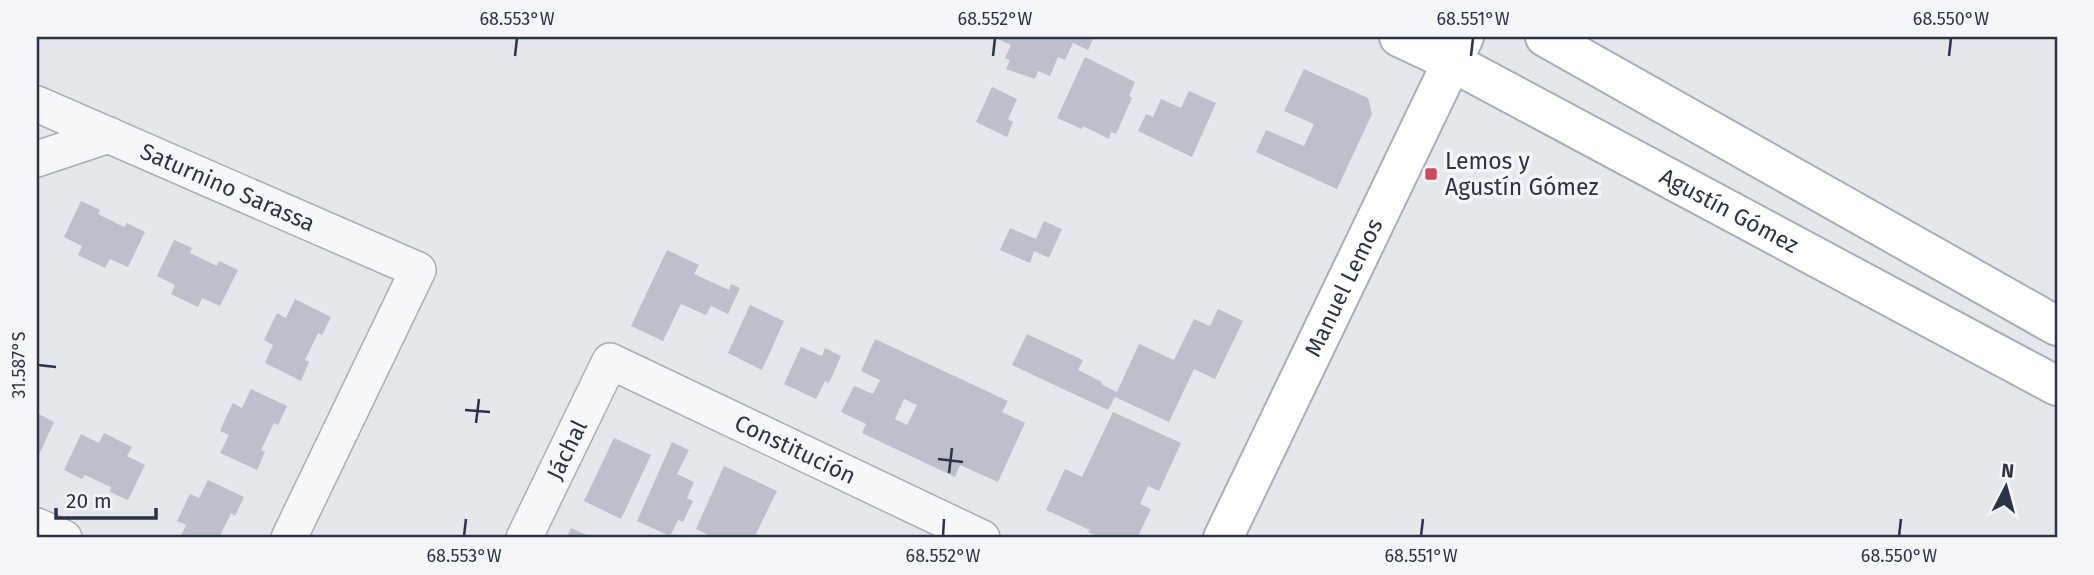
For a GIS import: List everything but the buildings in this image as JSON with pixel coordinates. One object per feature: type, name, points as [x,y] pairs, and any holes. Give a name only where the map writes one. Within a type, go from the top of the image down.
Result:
[{"type":"main road","name":"Agustín Gómez","points":[[1399,37],[1458,49],[2057,386]]},
{"type":"main road","points":[[1545,37],[2057,326]]},
{"type":"main road","name":"Manuel Lemos","points":[[1223,538],[1458,49]]},
{"type":"street","name":"Saturnino Sarassa","points":[[37,104],[418,271],[289,538]]},
{"type":"street","points":[[37,159],[109,135]]},
{"type":"street","name":"Jáchal","points":[[524,538],[610,361]]},
{"type":"street","name":"Constitución","points":[[610,361],[982,538]]},
{"type":"street","points":[[37,526],[64,538]]},
{"type":"place","name":"Lemos y Agustín Gómez","points":[[1431,174]]}]
